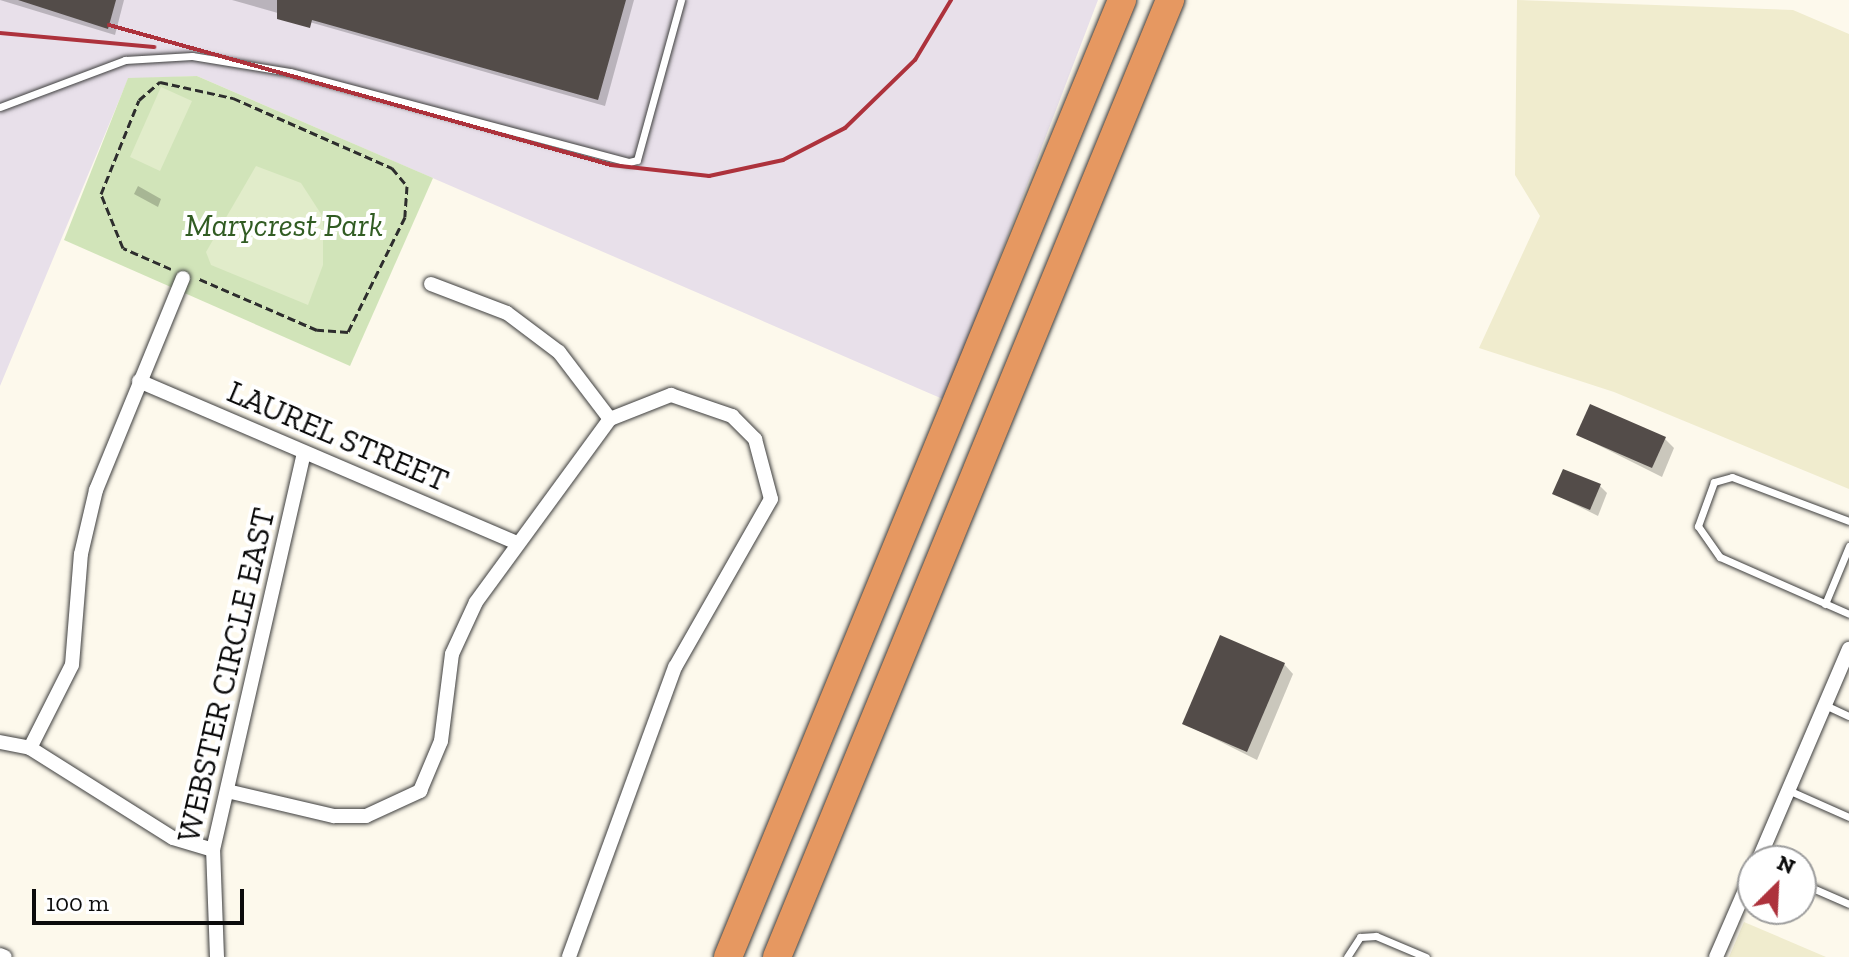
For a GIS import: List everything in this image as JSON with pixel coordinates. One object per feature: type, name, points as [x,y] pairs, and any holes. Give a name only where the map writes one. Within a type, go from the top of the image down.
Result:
[{"type":"highway","points":[[728,957],[1122,0]]},
{"type":"highway","points":[[777,957],[1170,0]]},
{"type":"street","points":[[30,748],[72,665],[87,529],[139,381],[184,275]]},
{"type":"street","points":[[431,284],[507,313],[559,352],[610,419]]},
{"type":"street","name":"LAUREL STREET","points":[[139,381],[515,542]]},
{"type":"street","points":[[227,791],[334,816],[366,816],[420,791],[441,741],[452,654],[515,542],[610,419],[671,395],[732,416],[755,439],[771,499],[675,667],[569,957]]},
{"type":"street","name":"WEBSTER CIRCLE EAST","points":[[217,957],[213,850],[304,454]]},
{"type":"street","points":[[1765,845],[1849,649]]},
{"type":"street","points":[[0,742],[30,748],[173,838],[213,850]]},
{"type":"street","points":[[1716,957],[1737,909]]},
{"type":"lane","points":[[0,107],[125,60],[192,56],[290,72],[629,162],[637,160],[681,0]]},
{"type":"lane","points":[[1849,521],[1732,477],[1714,482],[1698,526],[1720,557],[1849,614]]},
{"type":"lane","points":[[1825,604],[1849,546]]},
{"type":"lane","points":[[1825,705],[1849,716]]},
{"type":"lane","points":[[1788,790],[1849,817]]},
{"type":"lane","points":[[1817,890],[1849,904]]},
{"type":"lane","points":[[1347,957],[1360,937],[1376,936],[1426,957]]},
{"type":"path","points":[[174,81],[213,90],[392,168],[407,186],[405,217],[348,332],[317,330],[184,275],[123,248],[101,194],[149,86],[174,81]]},
{"type":"shaded area","points":[[0,0],[1098,0],[945,400],[197,76],[128,79],[0,386]]},
{"type":"shaded area","points":[[1517,0],[1793,10],[1849,34],[1849,489],[1614,392],[1479,348],[1540,216],[1515,175]]},
{"type":"shaded area","points":[[1743,925],[1751,925],[1826,957],[1729,957]]},
{"type":"green space","name":"Marycrest Park","points":[[197,76],[433,178],[350,366],[64,240],[128,78]]},
{"type":"green space","points":[[161,87],[192,101],[160,171],[130,157]]},
{"type":"green space","points":[[256,166],[301,183],[323,217],[323,265],[308,305],[211,265],[206,252]]},
{"type":"building","points":[[18,0],[116,0],[108,29]]},
{"type":"building","points":[[277,0],[626,0],[598,100],[312,20],[310,28],[277,19]]},
{"type":"building","points":[[1590,404],[1666,437],[1652,468],[1576,435]]},
{"type":"building","points":[[1563,469],[1601,484],[1590,510],[1552,494]]},
{"type":"building","points":[[1220,635],[1285,663],[1247,752],[1182,724]]},
{"type":"railway","points":[[109,25],[611,165],[709,176],[783,160],[845,128],[915,60],[951,0]]},
{"type":"railway","points":[[0,33],[154,47]]}]
